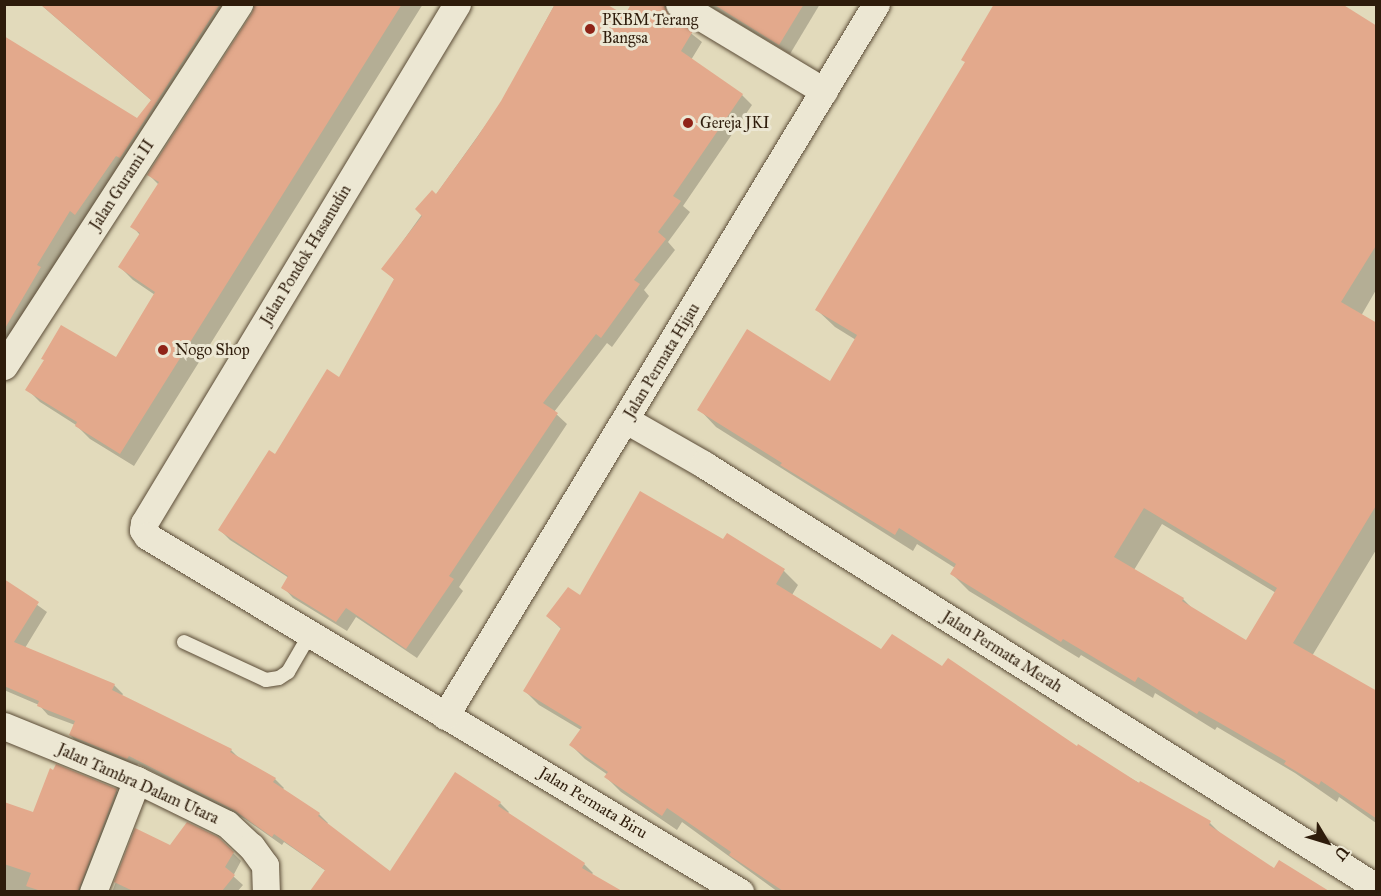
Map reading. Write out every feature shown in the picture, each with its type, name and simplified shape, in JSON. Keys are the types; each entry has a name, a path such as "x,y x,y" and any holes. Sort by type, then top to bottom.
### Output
{"street":[{"name":"Jalan Gurami II","path":"4,366 239,4"},
{"name":"Jalan Pondok Hasanudin","path":"147,536 142,531 144,523 457,4"},
{"path":"679,4 824,91"},
{"name":"Jalan Permata Hijau","path":"445,716 876,4"},
{"name":"Jalan Permata Merah","path":"626,420 703,464 1377,886"},
{"name":"Jalan Permata Biru","path":"147,536 740,891"},
{"name":"Jalan Tambra Dalam Utara","path":"4,726 137,780 227,824 251,846 265,865 266,891"},
{"path":"93,891 137,780"}],"lane":[{"path":"184,642 266,680 279,678 288,672 309,634"}],"building":[{"path":"40,4 220,4 120,158 116,156 75,215 70,211 37,265 41,267 4,330 4,36 137,118 151,100"},
{"path":"255,4 402,4 120,454 75,426 77,422 25,390 44,360 41,359 61,325 116,357 155,292 118,267 140,233 130,227 159,182 147,175 252,13"},
{"path":"555,4 606,4 625,15 631,4 663,4 670,17 693,31 681,51 743,94 673,196 681,201 658,232 666,239 634,280 640,284 601,338 596,334 543,403 558,413 449,576 454,579 406,649 346,608 336,622 281,588 288,576 218,530 269,450 275,454 327,369 339,377 394,279 381,269 422,216 415,209 432,190 436,194 476,139 501,101"},
{"path":"713,4 804,4 779,45"},
{"path":"994,4 1342,4 1377,26 1377,244 1341,302 1377,323 1377,504 1293,643 1377,691 1377,819 1321,781 1319,785 1284,764 1286,761 1199,711 1197,714 1138,677 1135,682 1063,639 1061,642 950,574 956,564 899,528 895,535 780,465 782,463 697,410 747,329 830,381 857,335 815,310 965,62 961,60","holes":["1144,508 1277,588 1246,640 1182,601 1184,598 1114,557"]},
{"path":"640,491 723,539 727,533 785,569 776,584 881,649 892,634 942,666 948,658 1077,746 1078,744 1139,783 1140,781 1211,821 1209,825 1274,868 1279,860 1329,891 783,891 729,855 731,852 667,808 662,816 604,777 608,772 569,745 582,727 523,691 561,628 546,616 568,587 580,595"},
{"path":"4,579 39,602 14,642 115,684 112,690 232,749 230,752 276,778 273,782 320,813 318,816 390,871 455,772 501,802 498,806 585,863 582,868 622,891 310,891 325,870 274,834 272,837 234,810 129,756 127,759 69,735 75,721 37,706 39,701 4,686"},
{"path":"56,764 117,789 78,891 41,891 26,886 31,873 4,864 4,802 33,812 50,768 53,770"},
{"path":"187,822 218,837 234,852 225,867 235,875 222,891 133,891 114,882 135,828 170,845"}],"place":[{"name":"PKBM Terang Bangsa","path":"590,29"},
{"name":"Gereja JKI","path":"688,123"},
{"name":"Nogo Shop","path":"163,350"}]}
